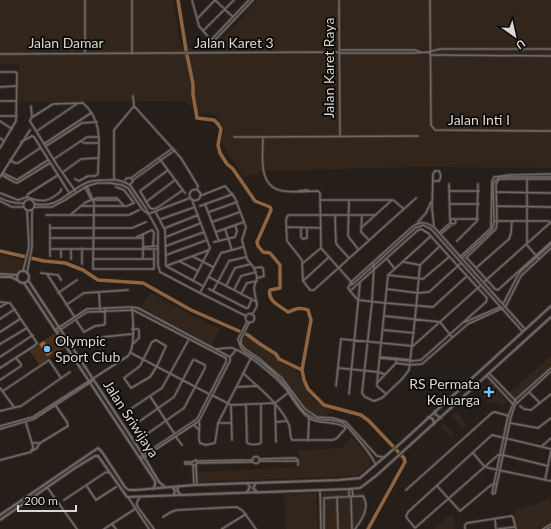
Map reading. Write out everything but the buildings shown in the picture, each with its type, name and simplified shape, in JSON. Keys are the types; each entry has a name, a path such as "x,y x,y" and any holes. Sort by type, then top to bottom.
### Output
{"street":[{"path":"85,0 85,53"},
{"path":"132,0 132,53"},
{"path":"196,0 192,1 199,26 211,40 253,0"},
{"path":"197,19 215,0 234,18"},
{"path":"203,31 234,0"},
{"path":"234,18 249,0"},
{"name":"Jalan Karet Raya","path":"339,0 340,135"},
{"path":"430,0 431,55"},
{"path":"336,52 339,50 415,50 420,52 428,52 440,49 551,49"},
{"name":"Jalan Karet 3","path":"132,53 336,52 415,54 420,52"},
{"path":"428,52 431,55 551,56"},
{"name":"Jalan Damar","path":"0,54 132,53"},
{"name":"Jalan Inti I","path":"431,55 432,125 435,130 551,131"},
{"path":"0,72 17,73 16,122 0,148"},
{"path":"0,86 16,86"},
{"path":"133,96 134,106 181,158 198,186 197,190 200,196"},
{"path":"0,101 16,101"},
{"path":"37,132 79,103"},
{"path":"32,117 53,104 85,104 97,122 99,137 98,175 88,176 79,181 75,180"},
{"path":"31,106 32,117 30,120 76,192"},
{"path":"114,179 114,130 134,106"},
{"path":"45,145 91,113"},
{"path":"0,116 16,116"},
{"path":"0,121 12,129"},
{"path":"45,145 82,123 97,122"},
{"path":"0,177 30,130"},
{"path":"234,137 340,135 418,136"},
{"path":"21,142 32,136 72,195"},
{"path":"54,159 87,137 99,137"},
{"path":"264,137 263,169 267,181 280,190 319,192 321,200 321,248 351,282"},
{"path":"0,138 4,141"},
{"path":"81,141 84,143 98,143"},
{"path":"10,160 18,163 40,148"},
{"path":"124,181 131,178 174,149"},
{"path":"130,185 133,180 174,149"},
{"path":"63,172 82,159 98,158"},
{"path":"159,158 185,193"},
{"path":"17,182 48,160"},
{"path":"17,182 50,163"},
{"path":"166,266 166,237 164,228 154,210 146,202 140,191 168,170"},
{"path":"433,181 439,181 441,179 441,173 439,171 434,172 433,181 432,200 434,227"},
{"path":"2,174 17,182"},
{"path":"0,193 12,199 18,200 27,196 58,175"},
{"path":"461,258 488,236 492,230 497,206 493,184 495,181 498,178 510,176 527,178 542,176"},
{"path":"465,256 490,230 494,221 492,181 494,178 510,176 551,177"},
{"path":"493,199 496,184 499,179 551,177"},
{"path":"527,178 526,245 539,259"},
{"path":"0,199 18,204 30,200 35,204 42,206 63,198 75,189 93,181 114,179 124,181 130,185 158,231 158,265 160,272 200,294 246,316 252,314 257,306 254,292 257,280 256,272 246,257 243,247 242,237 246,229 233,194 225,186 200,196 196,200 191,199 154,210"},
{"path":"146,202 175,180"},
{"path":"34,207 52,207 86,186 98,183 122,185 128,188 142,209 148,214"},
{"path":"449,184 451,224"},
{"path":"457,241 476,224 478,219 478,184"},
{"path":"86,186 93,200 94,206 93,269 154,269 154,251"},
{"path":"81,206 124,206 134,203 124,190 116,187"},
{"path":"27,196 47,201 59,193 61,189"},
{"path":"148,214 183,190"},
{"path":"193,281 209,250 201,223 191,199 191,192 197,190"},
{"path":"449,191 479,191"},
{"path":"495,192 551,192"},
{"path":"200,206 233,194"},
{"path":"70,215 86,202 98,198 117,198 124,206"},
{"path":"302,260 303,282 310,290 313,291 416,198"},
{"path":"0,199 12,207 24,207 28,210 32,210"},
{"path":"321,200 396,200 404,209"},
{"path":"349,200 348,237 359,249"},
{"path":"361,228 392,200"},
{"path":"432,200 426,213 417,223 372,262 351,282 348,288 358,300 417,306 434,306 467,276"},
{"path":"208,212 237,202"},
{"path":"0,276 11,277 24,283 28,280 28,264 32,247 32,210 35,204"},
{"path":"205,204 218,241"},
{"path":"449,204 479,204"},
{"path":"497,206 551,207"},
{"path":"160,220 195,207"},
{"path":"0,276 17,275 19,272 23,271 28,247 28,210"},
{"path":"46,215 129,214 139,210"},
{"path":"212,222 240,212"},
{"path":"305,261 302,260 287,241 286,227 287,216 289,214 376,215"},
{"path":"164,228 198,215"},
{"path":"335,215 336,243 349,258"},
{"path":"362,215 361,232 369,240"},
{"path":"450,220 452,218 455,220 478,219"},
{"path":"440,234 451,224 455,223 455,220"},
{"path":"484,282 551,223 548,221 494,221"},
{"path":"476,268 508,239 511,233 512,221"},
{"path":"50,228 132,228 146,222"},
{"path":"215,232 244,222"},
{"path":"166,237 201,223"},
{"path":"417,223 428,223 434,227 525,329"},
{"path":"361,224 365,225"},
{"path":"50,225 50,256"},
{"path":"214,242 235,237 237,231 235,225"},
{"path":"351,282 374,265 415,228 422,225 431,230 449,249 522,331"},
{"path":"286,227 321,228"},
{"path":"301,228 301,237 305,239 307,236 307,228"},
{"path":"225,229 232,250"},
{"path":"136,238 152,230 154,233 153,245"},
{"path":"350,291 417,231 423,230 431,236 487,298 487,300 463,323 421,360 396,360 380,357"},
{"path":"166,246 204,232"},
{"path":"143,234 143,259"},
{"path":"386,394 377,386 377,383 388,275 431,236"},
{"path":"475,244 488,236"},
{"path":"50,238 143,238"},
{"path":"166,255 207,240"},
{"path":"465,256 498,290 551,243"},
{"path":"372,262 374,265 374,270 372,302 364,370 363,395 370,400 376,401 386,394 407,374 413,346 420,265 440,246"},
{"path":"200,294 221,253 243,247"},
{"path":"50,248 158,248"},
{"path":"61,248 61,257"},
{"path":"71,248 71,259"},
{"path":"82,248 82,264"},
{"path":"302,264 321,248"},
{"path":"504,305 521,276 551,248"},
{"path":"166,266 209,250"},
{"path":"192,256 213,267"},
{"path":"213,291 229,261 246,257"},
{"path":"303,282 329,257"},
{"path":"388,275 419,280 424,279 449,257"},
{"path":"93,259 154,259"},
{"path":"387,259 395,269"},
{"path":"179,261 198,271"},
{"path":"403,262 420,265"},
{"path":"387,289 418,293 430,292 461,263"},
{"path":"226,286 235,268 251,264"},
{"path":"166,266 204,286"},
{"path":"241,294 247,283 257,280 265,275 262,267 254,268"},
{"path":"23,271 27,273"},
{"path":"234,290 240,276 256,272"},
{"path":"41,273 58,275 61,280"},
{"path":"504,305 518,273"},
{"path":"47,274 84,332 95,326 104,324 105,308"},
{"path":"17,275 17,280"},
{"path":"208,277 257,302"},
{"path":"302,277 308,277"},
{"name":"Jalan Sriwijaya","path":"28,280 61,328 93,380 144,456 159,482 166,487"},
{"path":"58,293 77,280"},
{"name":"Jalan Sriwijaya","path":"24,283 141,458 155,481 153,489"},
{"path":"349,394 360,283"},
{"path":"336,386 340,341 342,339 413,346 481,285"},
{"path":"209,289 246,308 248,308 252,299"},
{"path":"66,304 84,292 128,290"},
{"path":"99,292 100,310"},
{"path":"0,302 10,303 33,335 36,343 0,368"},
{"path":"0,307 8,302"},
{"path":"56,331 87,312 105,308 132,306 230,358"},
{"path":"1,426 33,417 93,380 128,356 131,353 132,344 132,306"},
{"path":"0,515 98,448 101,450 125,487 129,490 247,482 356,479 364,475 551,306"},
{"path":"463,323 502,308"},
{"path":"396,360 410,365 423,364 468,324 502,308"},
{"path":"0,319 15,309"},
{"path":"61,328 74,317 87,309 105,311 132,310 225,357 226,362 199,421 175,435"},
{"path":"252,314 254,319 252,322 248,322 238,342 241,348 259,361 280,380 304,411 316,419 345,424 370,453 375,460 375,465"},
{"path":"246,316 248,322"},
{"path":"384,316 440,322 452,337"},
{"path":"128,496 352,489 363,486 396,459 551,317"},
{"path":"0,332 21,318"},
{"path":"0,344 27,328"},
{"path":"132,329 139,330 138,338 132,344"},
{"path":"383,330 414,333"},
{"path":"94,343 104,337 132,334"},
{"path":"0,357 33,335"},
{"path":"132,408 162,388 190,336"},
{"path":"241,336 243,347 282,378 305,409 317,417 333,418 346,422 376,456"},
{"path":"158,340 165,344 166,347 150,377 131,388 124,378 137,368 144,360 153,341 158,340"},
{"path":"215,349 230,347 251,358 278,381 301,411 309,417 322,423 341,425 345,428 344,430 335,440 292,440 287,421 275,403 243,373"},
{"path":"141,458 197,419 230,358 236,350"},
{"path":"131,353 230,404 275,403 288,393"},
{"path":"0,380 21,366 16,358"},
{"path":"199,421 200,443 206,445 212,444 216,441 218,423 230,404 251,358"},
{"path":"3,391 49,360 61,378"},
{"path":"140,421 174,396 193,360 204,364 205,368 185,407 147,434"},
{"path":"377,383 396,360"},
{"path":"338,368 364,370 384,374"},
{"path":"437,486 460,511 495,484 510,416 516,400 551,368"},
{"path":"0,411 21,406 70,372"},
{"path":"515,404 551,372"},
{"path":"489,373 516,400"},
{"path":"487,376 515,404"},
{"path":"0,422 1,429 34,419 56,406 89,382"},
{"path":"237,387 258,386"},
{"path":"0,388 14,407"},
{"path":"529,392 540,403"},
{"path":"520,406 524,409 530,410 551,394"},
{"path":"150,396 182,445"},
{"path":"269,403 272,399"},
{"path":"275,403 276,442"},
{"path":"230,404 232,440"},
{"path":"246,404 247,442 250,444 261,443 261,404"},
{"path":"0,460 36,449 40,443 68,426 67,422 56,406"},
{"path":"435,411 436,415 441,418"},
{"path":"406,490 492,412 510,416"},
{"path":"505,438 510,423 510,416"},
{"path":"308,441 309,417"},
{"path":"428,417 433,419 434,424"},
{"path":"510,423 538,428 551,418"},
{"path":"276,422 287,421"},
{"path":"26,422 33,448 31,451"},
{"path":"218,423 231,423"},
{"path":"194,425 199,430"},
{"path":"545,480 548,466 551,450 505,438 491,436 406,514 406,517 409,523 415,528 495,457 501,455 548,466"},
{"path":"541,447 551,438"},
{"path":"32,443 40,443"},
{"path":"96,449 96,456"},
{"path":"370,453 374,457 384,457"},
{"path":"473,453 484,466 489,468 551,481"},
{"path":"96,456 101,460 128,496 149,529"},
{"path":"0,520 90,458 96,456"},
{"path":"252,461 255,457 259,460 294,458 297,459 298,465"},
{"path":"192,463 194,460 197,463"},
{"path":"192,463 252,461 256,464 259,460"},
{"path":"192,463 196,485"},
{"path":"196,485 197,463"},
{"path":"64,500 106,472 111,473"},
{"path":"247,482 250,487 247,492"},
{"path":"257,482 253,488 258,492"},
{"path":"45,484 77,529"},
{"path":"86,485 96,500 116,486"},
{"path":"179,486 178,491 181,494"},
{"path":"171,487 175,491 173,495"},
{"path":"349,489 351,496"},
{"path":"352,489 352,529"},
{"path":"320,490 321,529"},
{"path":"141,496 138,499 137,506 154,529"},
{"path":"324,529 323,498 363,496 365,498 365,513 355,529"},
{"path":"337,497 338,529"},
{"path":"163,517 177,510 235,507 241,508 256,529"},
{"path":"104,529 135,509"},
{"path":"222,529 246,514"},
{"path":"465,529 465,525 467,523 495,519 512,517 515,528 497,529 495,519"},
{"path":"112,524 116,529"},
{"path":"544,529 551,525"},
{"path":"547,529 551,525"}],"shaded area":[{"path":"0,0 173,0 181,46 197,49 211,49 257,0 551,0 551,168 419,167 265,171 243,177 221,142 224,130 216,115 198,113 185,101 19,102 19,64 0,64"},
{"path":"0,254 23,260 21,269 16,273 0,273"},
{"path":"150,293 220,329 211,345 141,307"},
{"name":"Olympic Sport Club","path":"55,333 65,348 39,365 29,350"},
{"path":"246,336 275,355 281,363 295,369 312,398 321,405 332,410 331,414 327,415 326,417 322,417 308,410 286,380 262,358 244,346 242,340"},
{"path":"44,341 52,353 47,356 39,344"},
{"path":"551,355 551,374 518,403 509,393"},
{"name":"RS Permata Keluarga","path":"489,381 507,401 503,405 489,403 478,391"},
{"path":"456,412 467,424 463,428 452,416"},
{"path":"444,423 454,434 451,438 440,427"},
{"path":"352,437 373,462 356,476 198,482 198,472 299,467 299,450 341,448"},
{"path":"365,491 367,514 357,529 323,529 322,493"},
{"path":"316,493 318,529 286,529 284,494"},
{"path":"549,499 551,503 551,521 539,529 518,529 516,526 515,509 533,505"},
{"path":"454,516 455,529 433,529 447,517"}],"waterway":[{"path":"178,0 193,84 197,118 214,120 218,124 221,129 218,145 220,153 255,201 270,207 271,210 257,242 258,246 263,252 270,253 280,265 280,288 270,290 270,297 275,303 288,312 295,309 308,310 311,320 302,370 308,389 324,405 361,415 369,421 404,458 405,462 368,529"},
{"path":"0,251 44,261 65,263 83,270 98,280 143,283 191,310 248,335 276,354 279,359 302,370"}],"place":[{"name":"Olympic Sport Club","path":"47,349"},
{"name":"RS Permata Keluarga","path":"489,392"}]}
